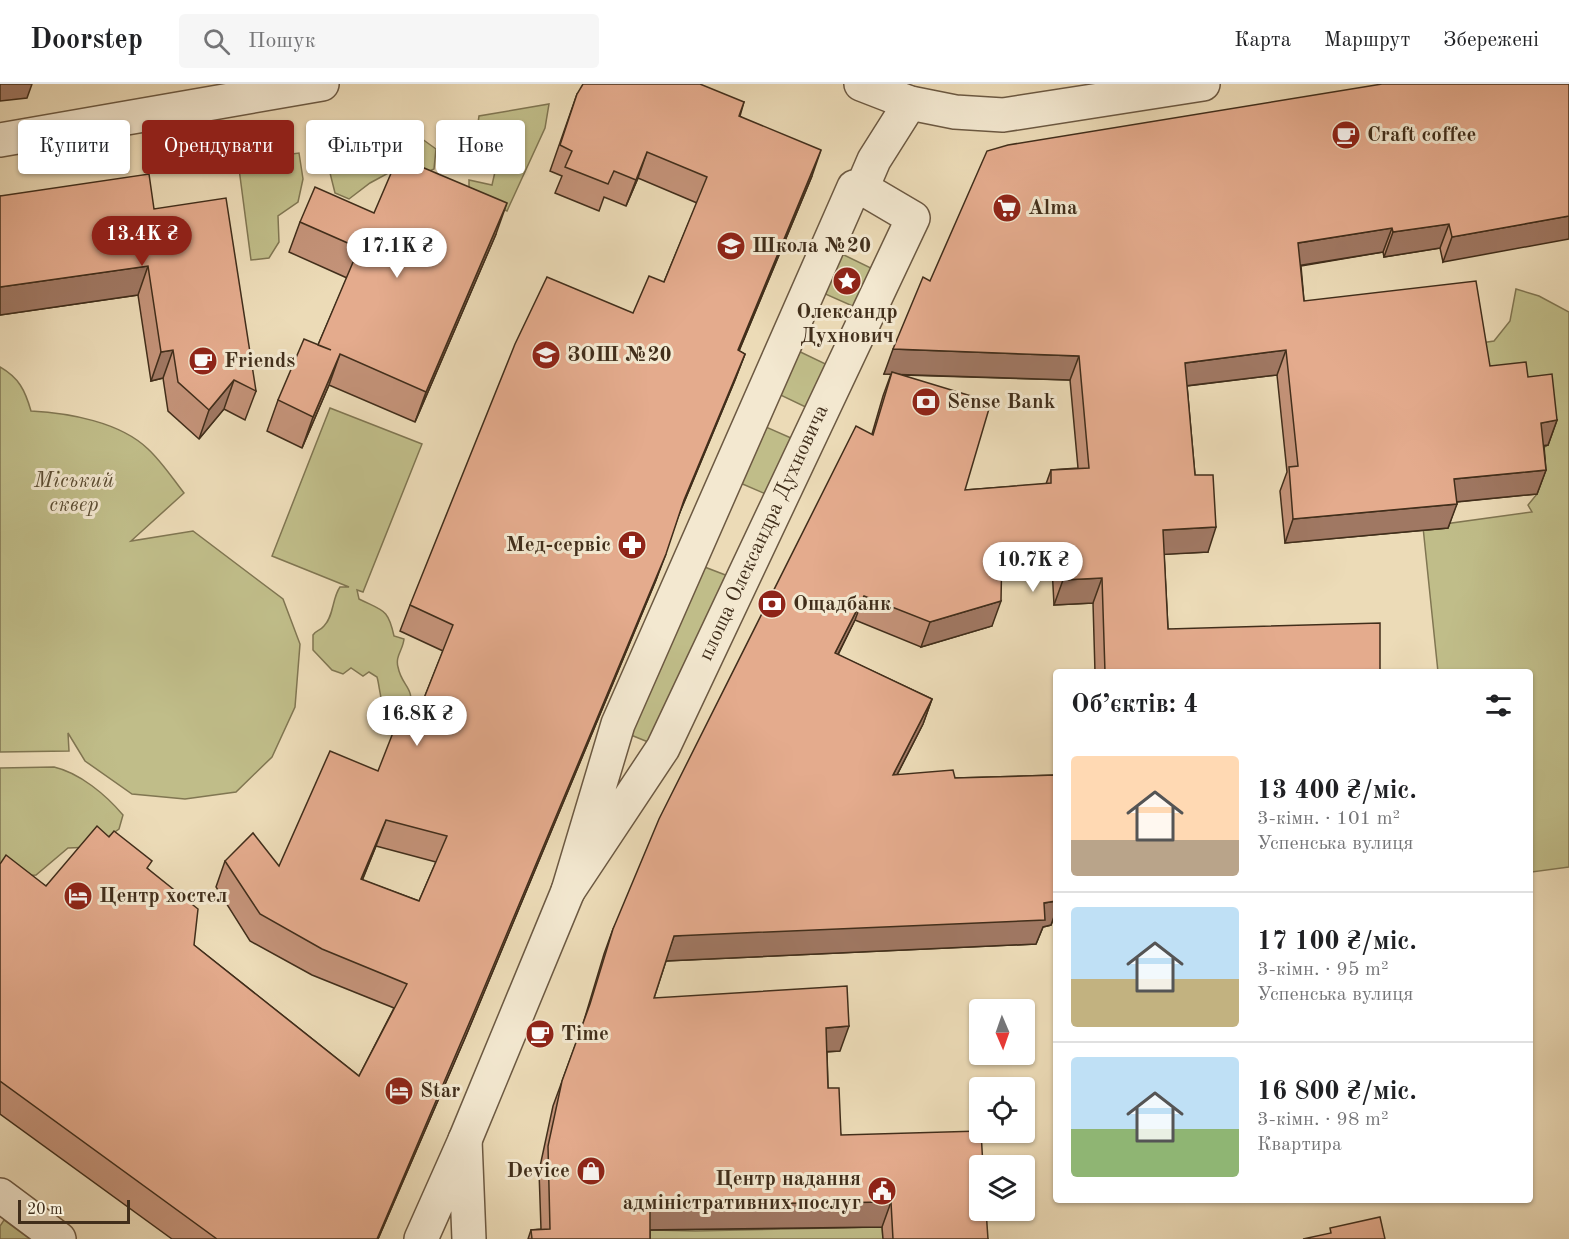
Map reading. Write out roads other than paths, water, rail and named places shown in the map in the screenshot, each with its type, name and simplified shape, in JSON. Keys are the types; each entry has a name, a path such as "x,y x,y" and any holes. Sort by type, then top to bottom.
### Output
{"street":[{"path":"0,140 322,84"},
{"path":"861,84 910,93 955,112 1003,115 1203,84"},
{"name":"площа Олександра Духновича","path":"862,188 874,160 910,93"},
{"name":"площа Олександра Духновича","path":"421,1239 465,1140 568,891 618,724 854,187 862,188 913,218 663,748 568,891"},
{"name":"площа Олександра Духновича","path":"465,1140 470,1239"},
{"path":"0,1195 59,1239"}],"place":[{"name":"Craft coffee","path":"1346,135"},
{"name":"Alma","path":"1007,208"},
{"name":"Школа №20","path":"731,246"},
{"name":"Олександр Духнович","path":"847,281"},
{"name":"ЗОШ №20","path":"546,355"},
{"name":"Friends","path":"203,361"},
{"name":"Sense Bank","path":"926,402"},
{"name":"Мед-сервіс","path":"632,545"},
{"name":"Ощадбанк","path":"772,604"},
{"name":"Центр хостел","path":"78,896"},
{"name":"Time","path":"540,1034"},
{"name":"Star","path":"399,1091"},
{"name":"Device","path":"591,1171"},
{"name":"Центр надання адміністративних послуг","path":"882,1191"}],"park label":[{"name":"Міський сквер","path":"74,493"}]}
